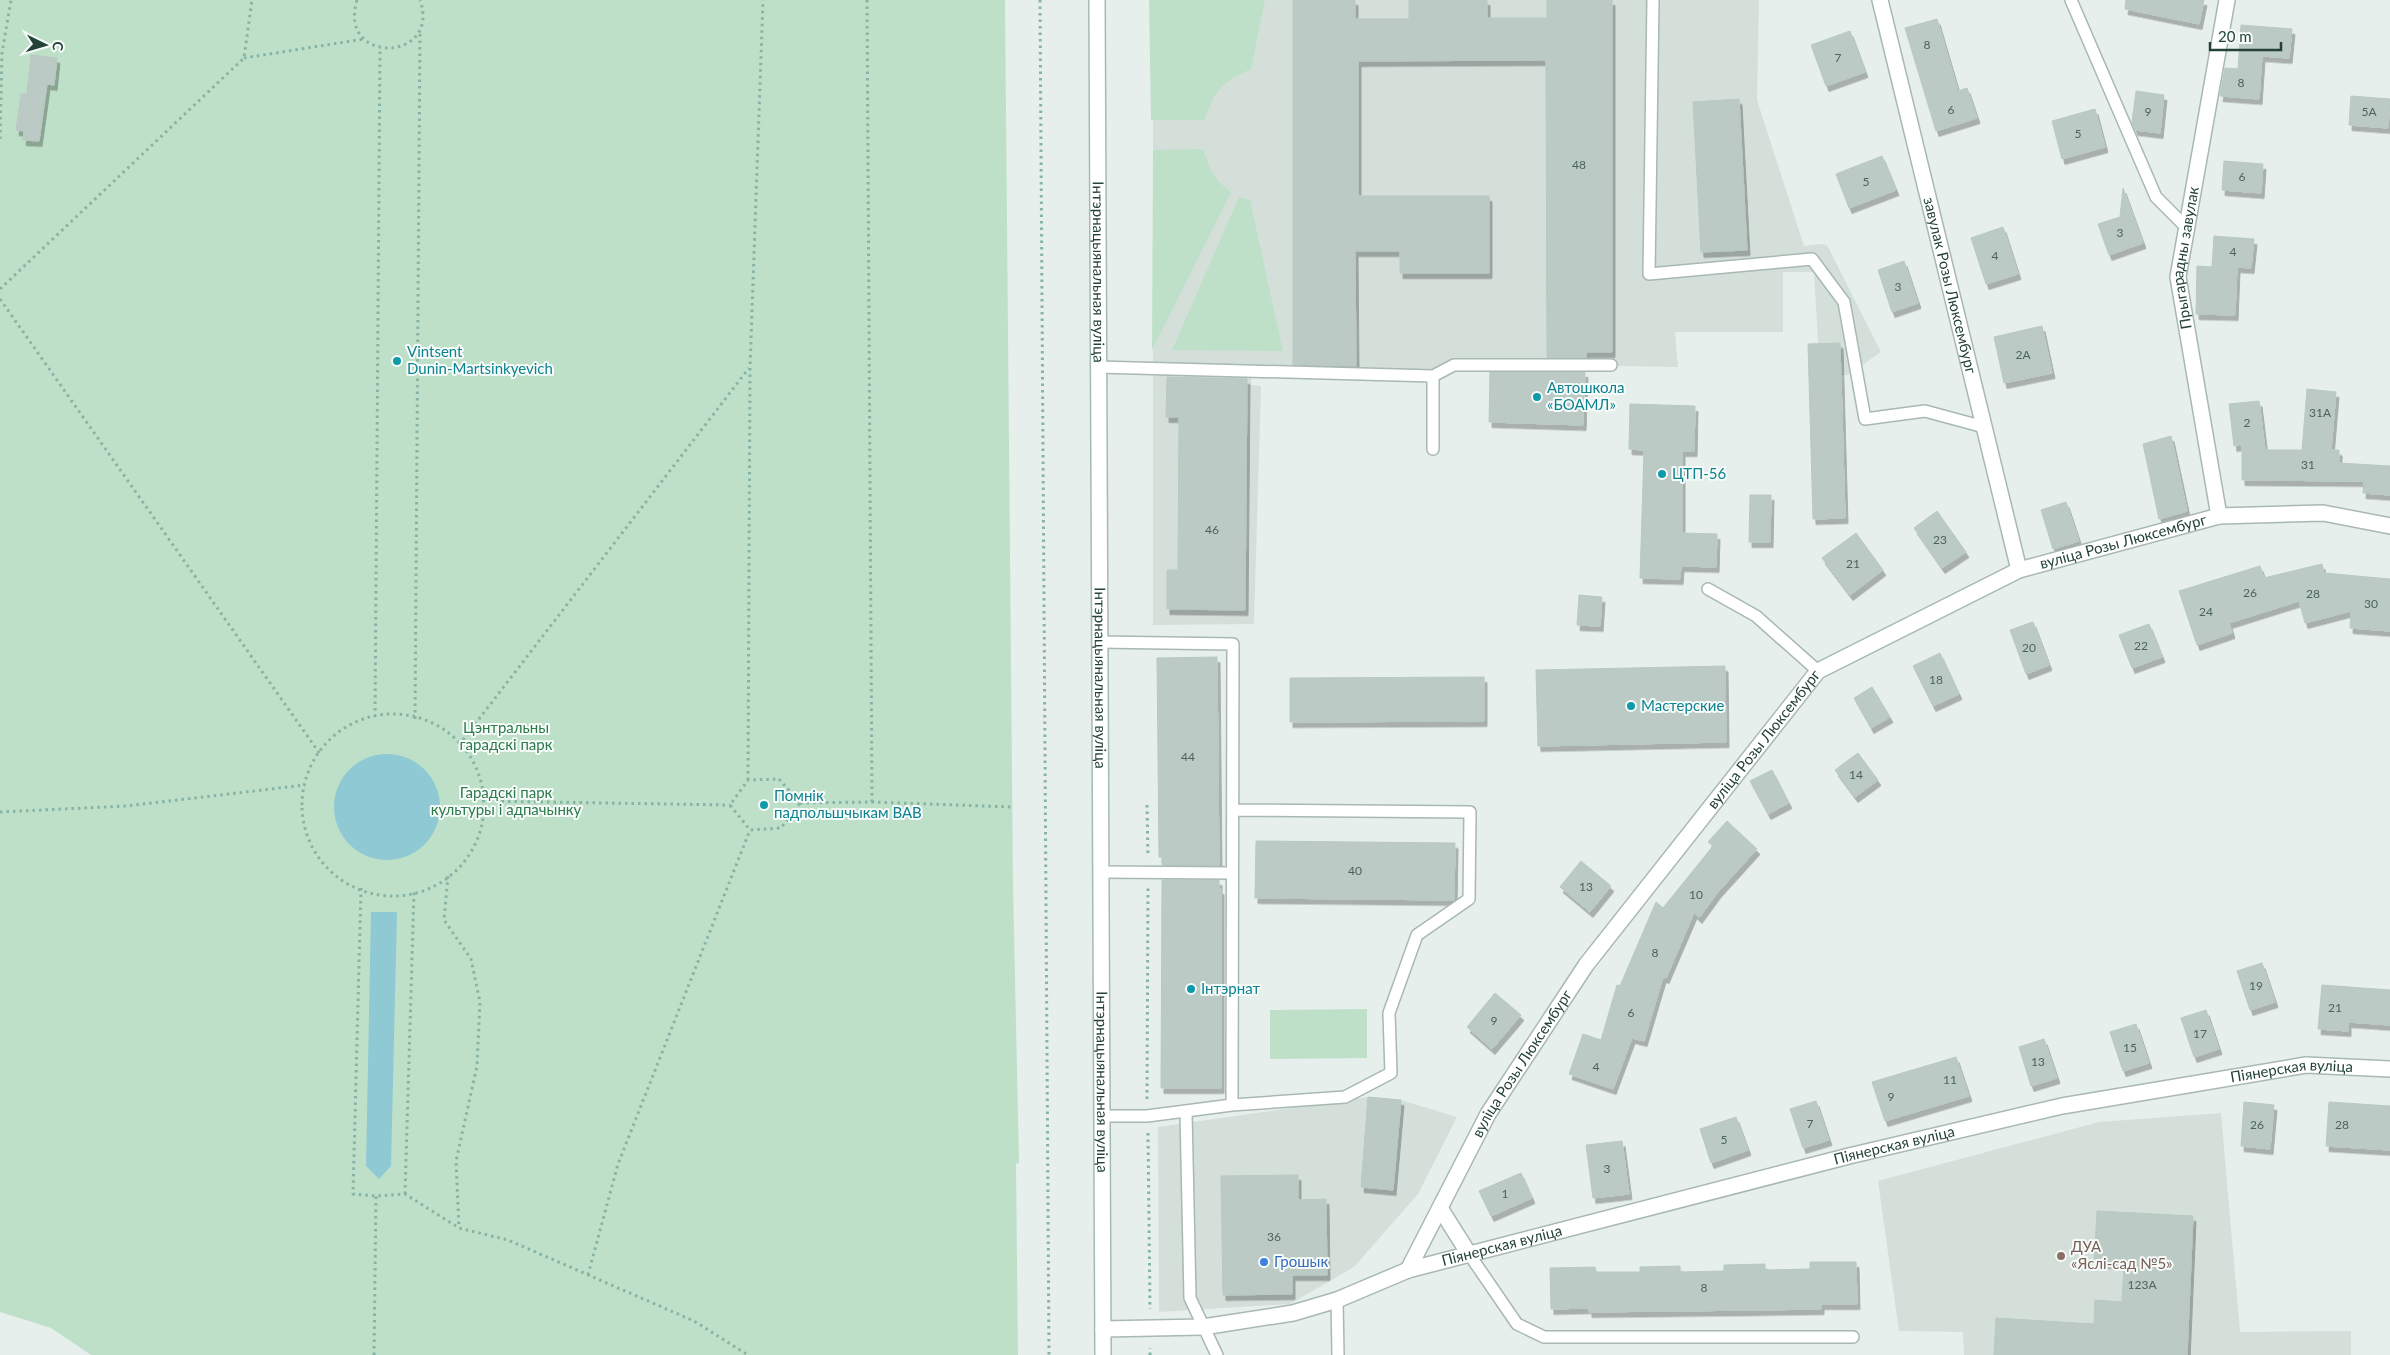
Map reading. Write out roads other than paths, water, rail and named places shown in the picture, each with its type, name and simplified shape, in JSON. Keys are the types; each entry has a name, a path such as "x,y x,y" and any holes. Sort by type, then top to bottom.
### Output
{"street":[{"name":"Інтэрнацыянальная вуліца","path":"1097,0 1103,1355"},
{"name":"завулак Розы Люксембург","path":"1880,0 2019,570"},
{"name":"Прыгарадны завулак","path":"2219,516 2178,277 2227,0"},
{"name":"вуліца Розы Люксембург","path":"1408,1270 1488,1114 1586,966 1818,671 2019,570 2219,516 2323,512 2390,526"},
{"name":"Піянерская вуліца","path":"1103,1329 1203,1327 1293,1313 1337,1300 1408,1270 1849,1156 2062,1106 2306,1065 2390,1069"},
{"path":"1440,1208 1469,1254"}],"lane":[{"path":"1653,0 1649,274 1812,259 1844,302 1865,419 1925,411 1984,427"},
{"path":"2072,0 2156,197 2187,228"},
{"path":"1098,368 1433,376 1454,364 1611,365"},
{"path":"1433,376 1433,449"},
{"path":"1708,589 1756,616 1818,671"},
{"path":"1099,642 1233,644 1232,1105"},
{"path":"1102,1116 1147,1116 1232,1105 1345,1097 1391,1073 1389,1013 1417,934 1469,899 1470,812 1233,810"},
{"path":"1101,872 1232,873"},
{"path":"1186,1112 1190,1298 1217,1355"},
{"path":"1469,1254 1517,1324 1544,1337 1854,1337"},
{"path":"1337,1300 1338,1355"}],"water":[{"path":"387,754 407,758 425,769 436,787 440,807 436,827 425,845 407,856 387,860 367,856 349,845 338,827 334,807 338,787 349,769 367,758"},
{"path":"371,912 397,912 391,1166 379,1179 366,1166"}],"place":[{"name":"Vintsent Dunin-Martsinkyevich","path":"397,361"},
{"name":"Автошкола «БОАМЛ»","path":"1537,397"},
{"name":"ЦТП-56","path":"1662,474"},
{"name":"Мастерские","path":"1631,706"},
{"name":"Помнік падпольшчыкам ВАВ","path":"764,805"},
{"name":"Інтэрнат","path":"1191,989"},
{"name":"ДУА «Яслі-сад №5»","path":"2061,1256"},
{"name":"Грошык","path":"1264,1262"}],"park label":[{"name":"Цэнтральны гарадскі парк","path":"506,736"},
{"name":"Гарадскі парк культуры і адпачынку","path":"506,802"}]}
